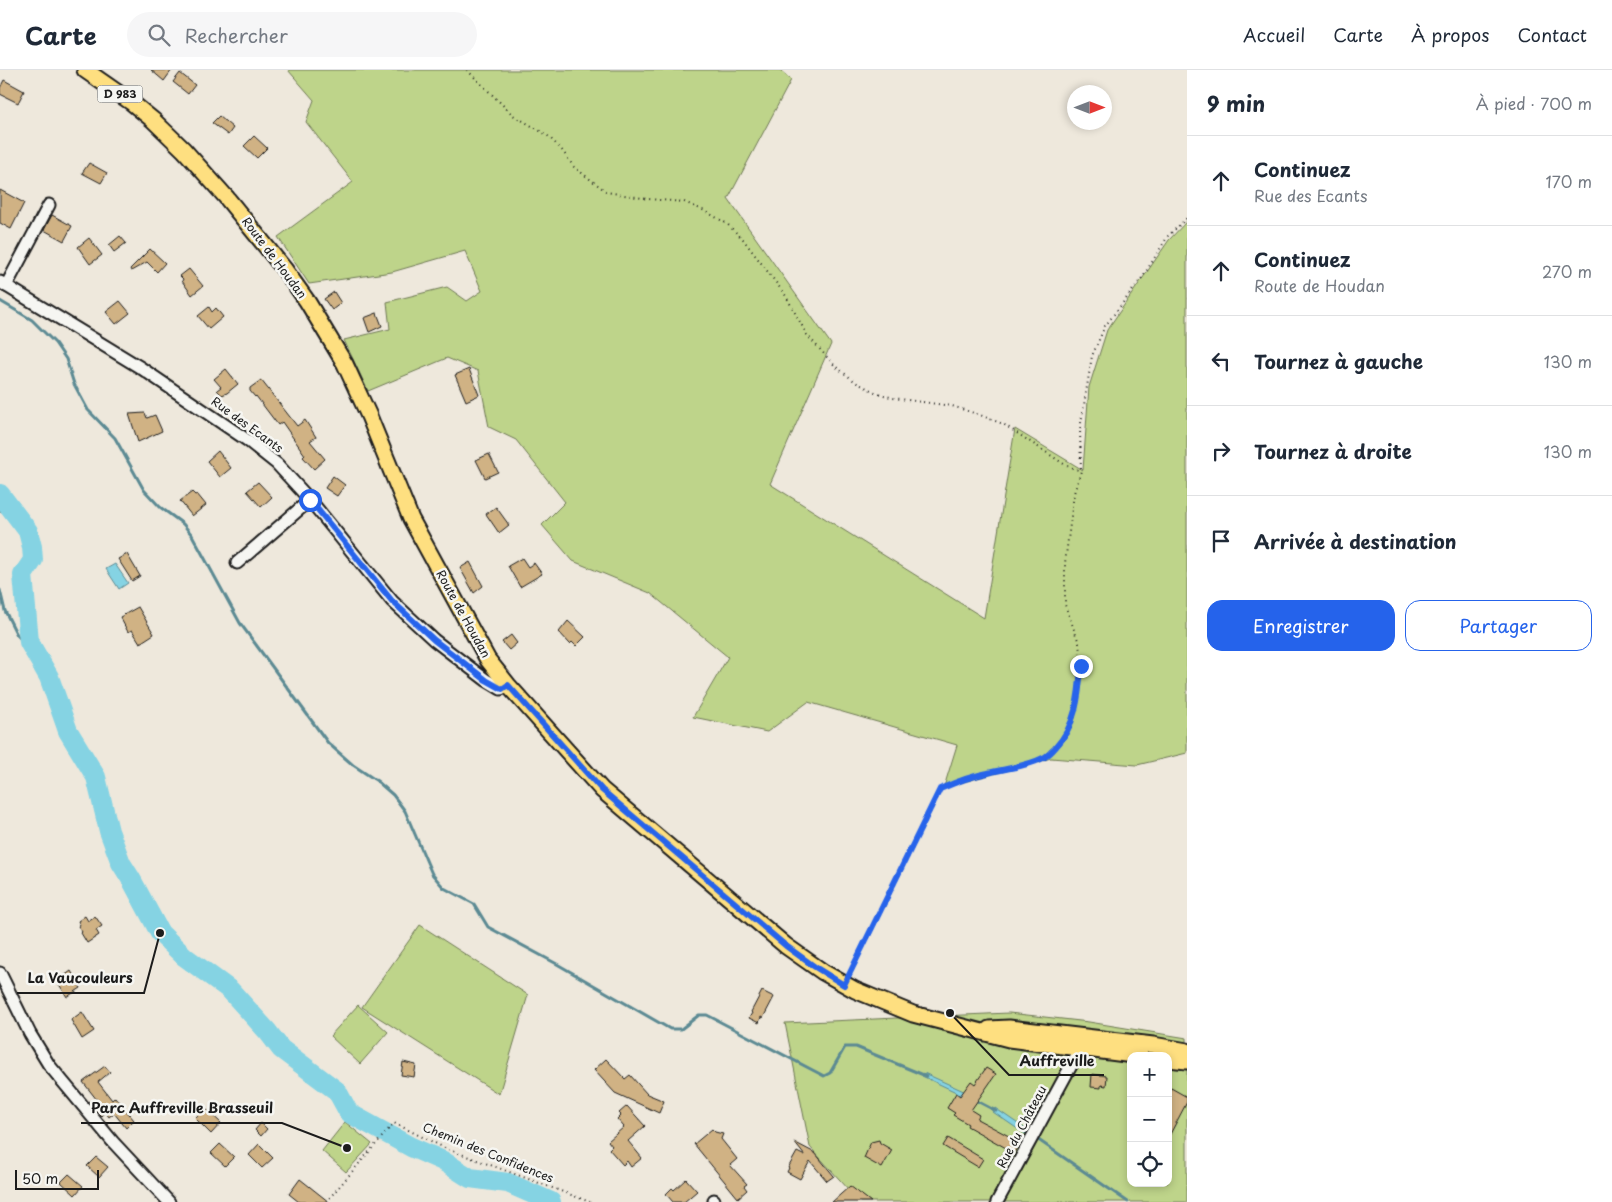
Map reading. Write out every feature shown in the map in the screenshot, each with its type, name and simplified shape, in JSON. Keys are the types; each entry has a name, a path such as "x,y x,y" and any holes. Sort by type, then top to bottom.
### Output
{"main road":[{"name":"Route de Houdan","path":"86,70 153,120 184,150 255,230 307,301 354,382 370,416 411,519 488,660 602,790 786,946 844,985 913,1014 972,1029 1009,1028 1127,1053"},
{"name":"Route de Houdan","path":"1081,1043 1153,1044 1187,1051"},
{"path":"1172,1060 1187,1062"}],"street":[{"path":"3,284 49,205"},
{"name":"Rue des Ecants","path":"3,284 142,368 247,440 277,464 310,500 399,608 434,640 486,680 502,689 508,685"},
{"path":"237,563 310,500"},
{"path":"0,973 30,1034 49,1065 113,1142 169,1202"},
{"name":"Rue du Château","path":"997,1202 1081,1043"}],"path":[{"path":"467,70 513,115 547,135 561,149 574,167 607,192 648,199 684,202 726,223 743,239 786,296 806,335 835,366 857,383 893,398 952,406 1003,424 1066,466 1081,472"},
{"path":"844,985 940,789 960,780 1022,766 1045,758 1061,742 1072,724 1079,694 1081,666 1079,643 1065,605 1066,563 1074,493 1081,472 1080,429 1092,356 1104,326 1142,278 1168,236 1187,218"},
{"name":"Chemin des Confidences","path":"326,1202 394,1123 445,1148 590,1202"}],"green space":[{"path":"288,70 780,70 791,80 728,199 831,344 770,484 984,618 1015,429 1083,470 1089,387 1107,330 1169,240 1187,221 1187,753 1137,765 1051,758 944,787 957,745 808,702 767,732 693,717 728,657 650,593 573,561 542,525 565,502 516,440 489,427 478,371 447,358 368,391 344,340 390,329 387,302 447,287 467,301 482,291 465,251 392,272 309,284 278,237 353,182 306,122 314,100"},
{"path":"420,925 528,995 499,1094 362,1007"},
{"path":"358,1005 388,1032 360,1064 330,1036"},
{"path":"1009,1013 1089,1022 1187,1038 1187,1202 860,1202 810,1147 785,1023"},
{"path":"345,1122 372,1144 346,1172 322,1151"}],"water":[{"path":"115,564 128,583 119,589 106,569"},
{"path":"924,1073 968,1093 964,1098 954,1091 922,1076"},
{"path":"995,1108 1027,1130 1025,1134 993,1112"}],"building":[{"path":"151,70 172,70 164,81"},
{"path":"180,73 195,85 188,94 173,82"},
{"path":"4,80 24,91 18,103 0,94 0,88"},
{"path":"219,116 233,128 228,135 212,123"},
{"path":"254,136 267,148 257,158 244,146"},
{"path":"89,163 107,173 101,183 82,173"},
{"path":"0,190 24,203 11,229 0,223"},
{"path":"52,215 72,226 64,241 44,230"},
{"path":"120,236 126,243 114,252 109,245"},
{"path":"89,238 102,255 90,264 78,247"},
{"path":"150,249 165,263 157,272 147,262 131,271 130,269"},
{"path":"189,269 203,286 192,295 180,276"},
{"path":"334,292 341,303 332,310 324,299"},
{"path":"120,301 130,313 116,324 106,312"},
{"path":"209,307 212,312 216,308 223,317 209,329 198,316"},
{"path":"377,313 382,326 369,332 364,318"},
{"path":"226,369 238,384 222,395 217,390 221,387 214,379"},
{"path":"469,369 479,395 466,401 455,375"},
{"path":"261,380 297,426 305,420 316,437 310,441 325,459 314,469 303,457 305,455 282,422 278,425 250,391 250,388"},
{"path":"145,413 147,418 155,415 162,431 138,442 129,414"},
{"path":"218,451 231,468 220,477 207,461"},
{"path":"489,454 498,472 485,478 476,460"},
{"path":"333,476 345,485 337,496 325,488"},
{"path":"258,482 272,497 261,507 247,491"},
{"path":"192,492 195,495 197,494 206,505 192,516 180,501"},
{"path":"496,507 509,525 499,533 486,514"},
{"path":"127,554 140,576 132,581 118,559"},
{"path":"522,558 528,567 534,563 542,574 520,587 508,566"},
{"path":"470,562 483,586 474,593 460,568"},
{"path":"138,607 154,634 140,643 132,630 128,632 120,617"},
{"path":"568,621 585,637 576,646 572,642 570,644 559,632"},
{"path":"511,635 517,643 509,650 502,642"},
{"path":"85,916 88,921 95,916 102,926 96,930 99,935 87,943 78,926 80,925 78,921"},
{"path":"71,971 81,988 67,997 57,981"},
{"path":"762,991 774,997 759,1023 749,1018"},
{"path":"82,1012 94,1031 82,1039 71,1020"},
{"path":"606,1059 625,1079 630,1075 647,1094 664,1101 659,1113 615,1093 594,1070"},
{"path":"403,1062 416,1065 414,1077 401,1075"},
{"path":"105,1066 110,1072 98,1082 112,1100 115,1097 134,1120 126,1128 114,1113 109,1117 105,1112 101,1116 91,1104 97,1100 83,1082"},
{"path":"986,1068 996,1074 971,1110 979,1115 977,1119 1020,1142 1009,1162 1001,1158 1006,1148 967,1126 968,1124 953,1115 955,1113 947,1108 956,1093 960,1096 971,1081 975,1084"},
{"path":"1092,1074 1107,1076 1106,1086 1101,1085 1101,1088 1091,1087"},
{"path":"1172,1089 1187,1097 1187,1102 1172,1130"},
{"path":"627,1106 645,1126 628,1141 642,1158 631,1167 627,1161 623,1165 609,1149 612,1146 608,1141 624,1127 617,1119 621,1115 619,1113"},
{"path":"205,1108 221,1123 211,1134 195,1118"},
{"path":"261,1123 267,1129 261,1136 255,1130"},
{"path":"712,1129 723,1134 721,1139 737,1159 730,1165 747,1184 744,1186 747,1190 738,1198 694,1144"},
{"path":"948,1138 983,1159 978,1167 943,1146"},
{"path":"879,1140 880,1143 892,1150 882,1168 864,1158 871,1142"},
{"path":"794,1142 815,1153 834,1176 827,1181 810,1161 800,1179 787,1172 797,1152 805,1156"},
{"path":"220,1144 234,1157 225,1166 211,1153"},
{"path":"259,1144 273,1158 262,1168 249,1155"},
{"path":"96,1157 108,1167 99,1177 87,1166"},
{"path":"69,1174 83,1186 75,1195 61,1182"},
{"path":"300,1179 329,1202 299,1202 289,1194"},
{"path":"686,1179 697,1191 684,1202 673,1202 666,1194 672,1188 674,1190"},
{"path":"850,1186 871,1202 832,1202"}],"waterway":[{"path":"0,301 32,320 55,343 66,359 74,384 88,410 115,438 144,490 160,507 183,524 192,535 240,623 328,743 353,765 377,781 393,795 405,811 432,874 444,888 474,904 488,927 670,1029 681,1029 699,1015 707,1015 824,1076 830,1073 845,1047 856,1047 926,1076"},
{"path":"0,494 28,531 32,547 33,560 23,575 29,642 49,677 68,731 96,777 109,831 121,863 160,933 185,957 230,990 281,1049 337,1091 349,1113 411,1147 443,1161 470,1178 508,1183 551,1202"},
{"path":"0,511 10,508"},
{"path":"0,590 5,611 17,635 36,656"},
{"path":"975,1100 996,1111"},
{"path":"1024,1130 1128,1202"}],"place":[{"name":"La Vaucouleurs","path":"160,933"},
{"name":"Auffreville","path":"950,1013"},
{"name":"Parc Auffreville Brasseuil","path":"347,1148"}],"route":[{"path":"310,500 392,601 434,640 486,680 502,689 508,685 602,790 786,946 844,985 940,789 960,780 1022,766 1045,758 1061,742 1072,724 1079,694 1081,666"}]}
